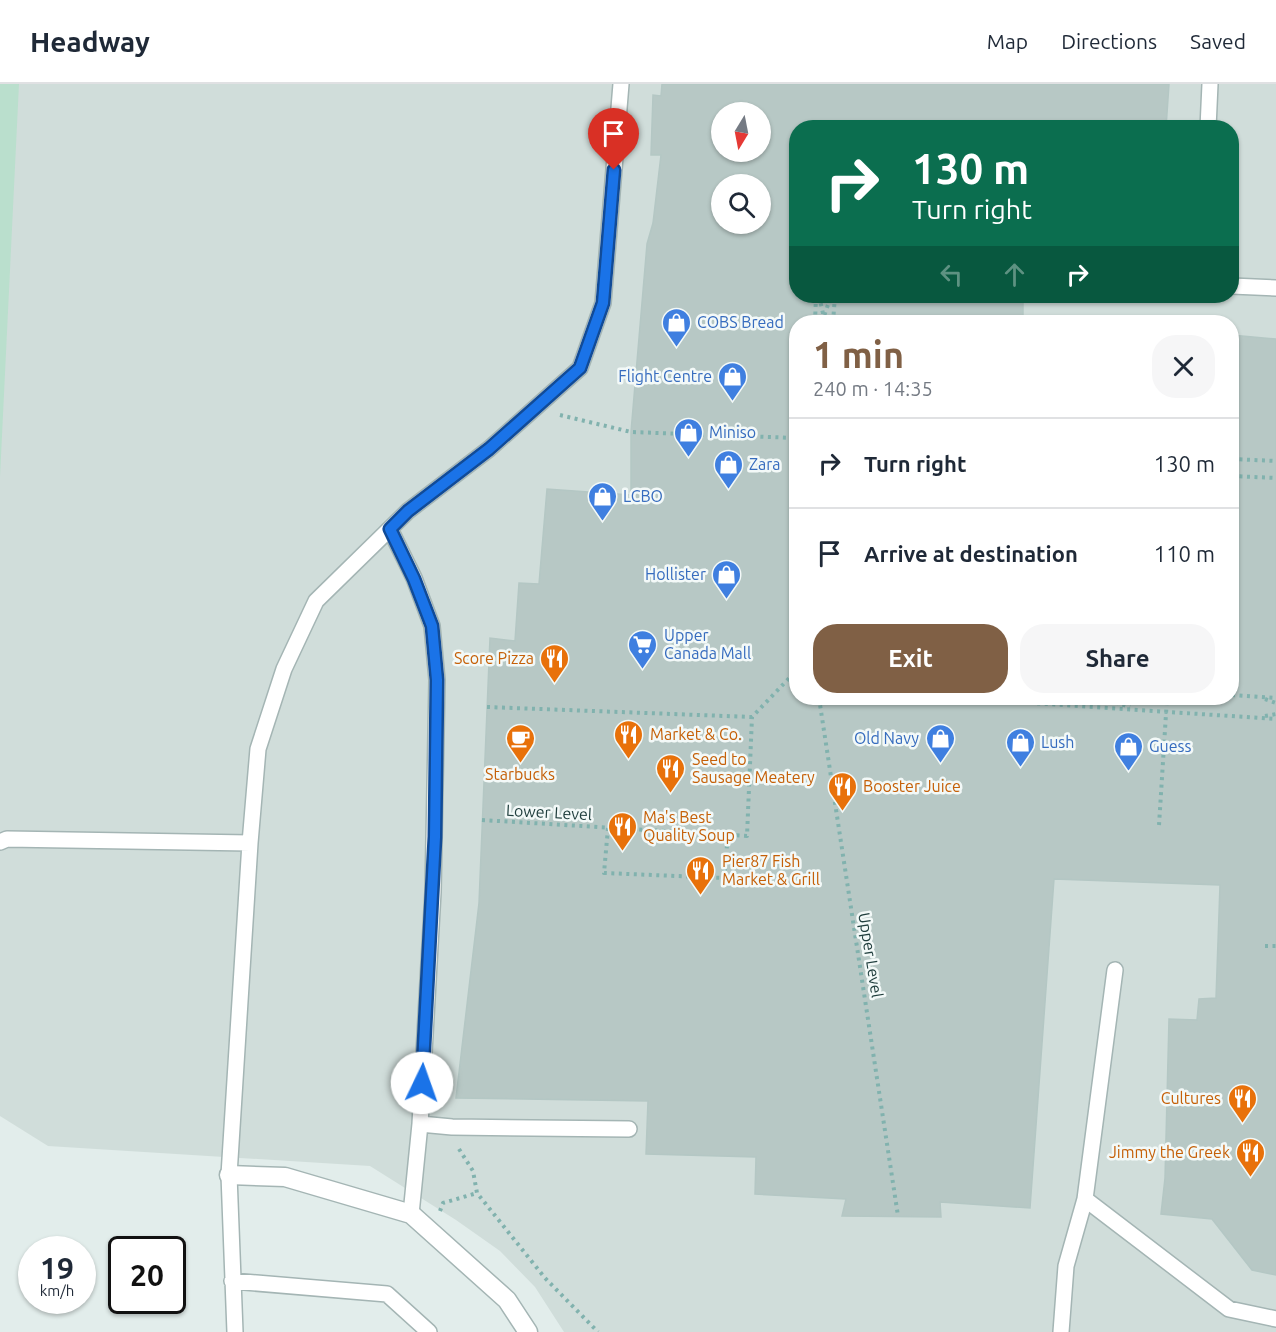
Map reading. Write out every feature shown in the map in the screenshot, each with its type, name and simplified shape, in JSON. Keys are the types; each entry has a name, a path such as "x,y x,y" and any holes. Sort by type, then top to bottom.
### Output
{"street":[{"path":"229,1175 285,1177 411,1214 507,1300 528,1332"}],"lane":[{"path":"235,1332 229,1175 258,749 284,669 316,601 408,511 489,449 580,368 603,303 621,84"},
{"path":"1208,120 1210,84"},
{"path":"1239,286 1276,288"},
{"path":"390,529 414,579 432,626 437,680 435,830 420,1124 411,1214"},
{"path":"2,838 250,843"},
{"path":"1061,1332 1066,1266 1085,1199 1115,970"},
{"path":"420,1124 452,1127 629,1129"},
{"path":"1085,1199 1229,1309 1276,1319"},
{"path":"232,1281 387,1294 429,1332"}],"path":[{"path":"533,408 631,432 789,438"},
{"path":"1239,459 1276,461"},
{"path":"1239,476 1276,478"},
{"path":"608,828 604,873 724,878 728,835 747,836 752,717 789,677"},
{"path":"1239,696 1276,698"},
{"path":"1259,697 1276,703"},
{"name":"Upper Level","path":"820,705 898,1216"},
{"path":"1064,705 1276,719"},
{"path":"1121,705 1136,710"},
{"path":"1159,825 1167,705"},
{"path":"487,707 752,717"},
{"path":"1259,718 1276,714"},
{"name":"Lower Level","path":"482,820 728,835"},
{"path":"1265,946 1276,946"},
{"path":"452,1127 452,1139 473,1171 477,1193 545,1278 598,1332"},
{"path":"430,1231 443,1203 477,1193"}],"shaded area":[{"path":"0,84 1276,84 1276,1332 564,1332 535,1287 500,1251 456,1220 370,1166 48,1146 0,1116"}],"green space":[{"path":"0,84 19,84 0,477"}],"building":[{"name":"Upper Canada Mall","path":"662,84 1169,84 1167,120 789,120 789,303 1023,303 1023,315 789,315 789,705 1239,705 1239,336 1276,339 1276,1275 1252,1270 1212,1219 1161,1214 1165,1178 1169,1019 1197,1020 1199,999 1216,998 1220,885 1054,879 1030,1208 940,1202 941,1217 842,1216 846,1199 755,1194 756,1157 646,1154 648,1101 456,1098 479,903 490,638 515,641 519,583 539,584 547,489 631,495 631,432 647,244 653,223 661,155 651,155 653,95 661,96"}],"place":[{"name":"COBS Bread","path":"676,348"},
{"name":"Flight Centre","path":"733,402"},
{"name":"Miniso","path":"688,458"},
{"name":"Zara","path":"728,490"},
{"name":"LCBO","path":"602,522"},
{"name":"Hollister","path":"727,600"},
{"name":"Upper Canada Mall","path":"643,670"},
{"name":"Score Pizza","path":"555,684"},
{"name":"Market & Co.","path":"629,760"},
{"name":"Starbucks","path":"520,764"},
{"name":"Old Navy","path":"940,764"},
{"name":"Lush","path":"1020,768"},
{"name":"Guess","path":"1128,772"},
{"name":"Seed to Sausage Meatery","path":"671,794"},
{"name":"Booster Juice","path":"842,812"},
{"name":"Ma's Best Quality Soup","path":"622,852"},
{"name":"Pier87 Fish Market & Grill","path":"701,896"},
{"name":"Cultures","path":"1242,1124"},
{"name":"Jimmy the Greek","path":"1251,1178"}],"route":[{"path":"422,1083 433,892 437,680 432,626 414,579 390,529 408,511 489,449 580,368 603,303 614,170"}]}
